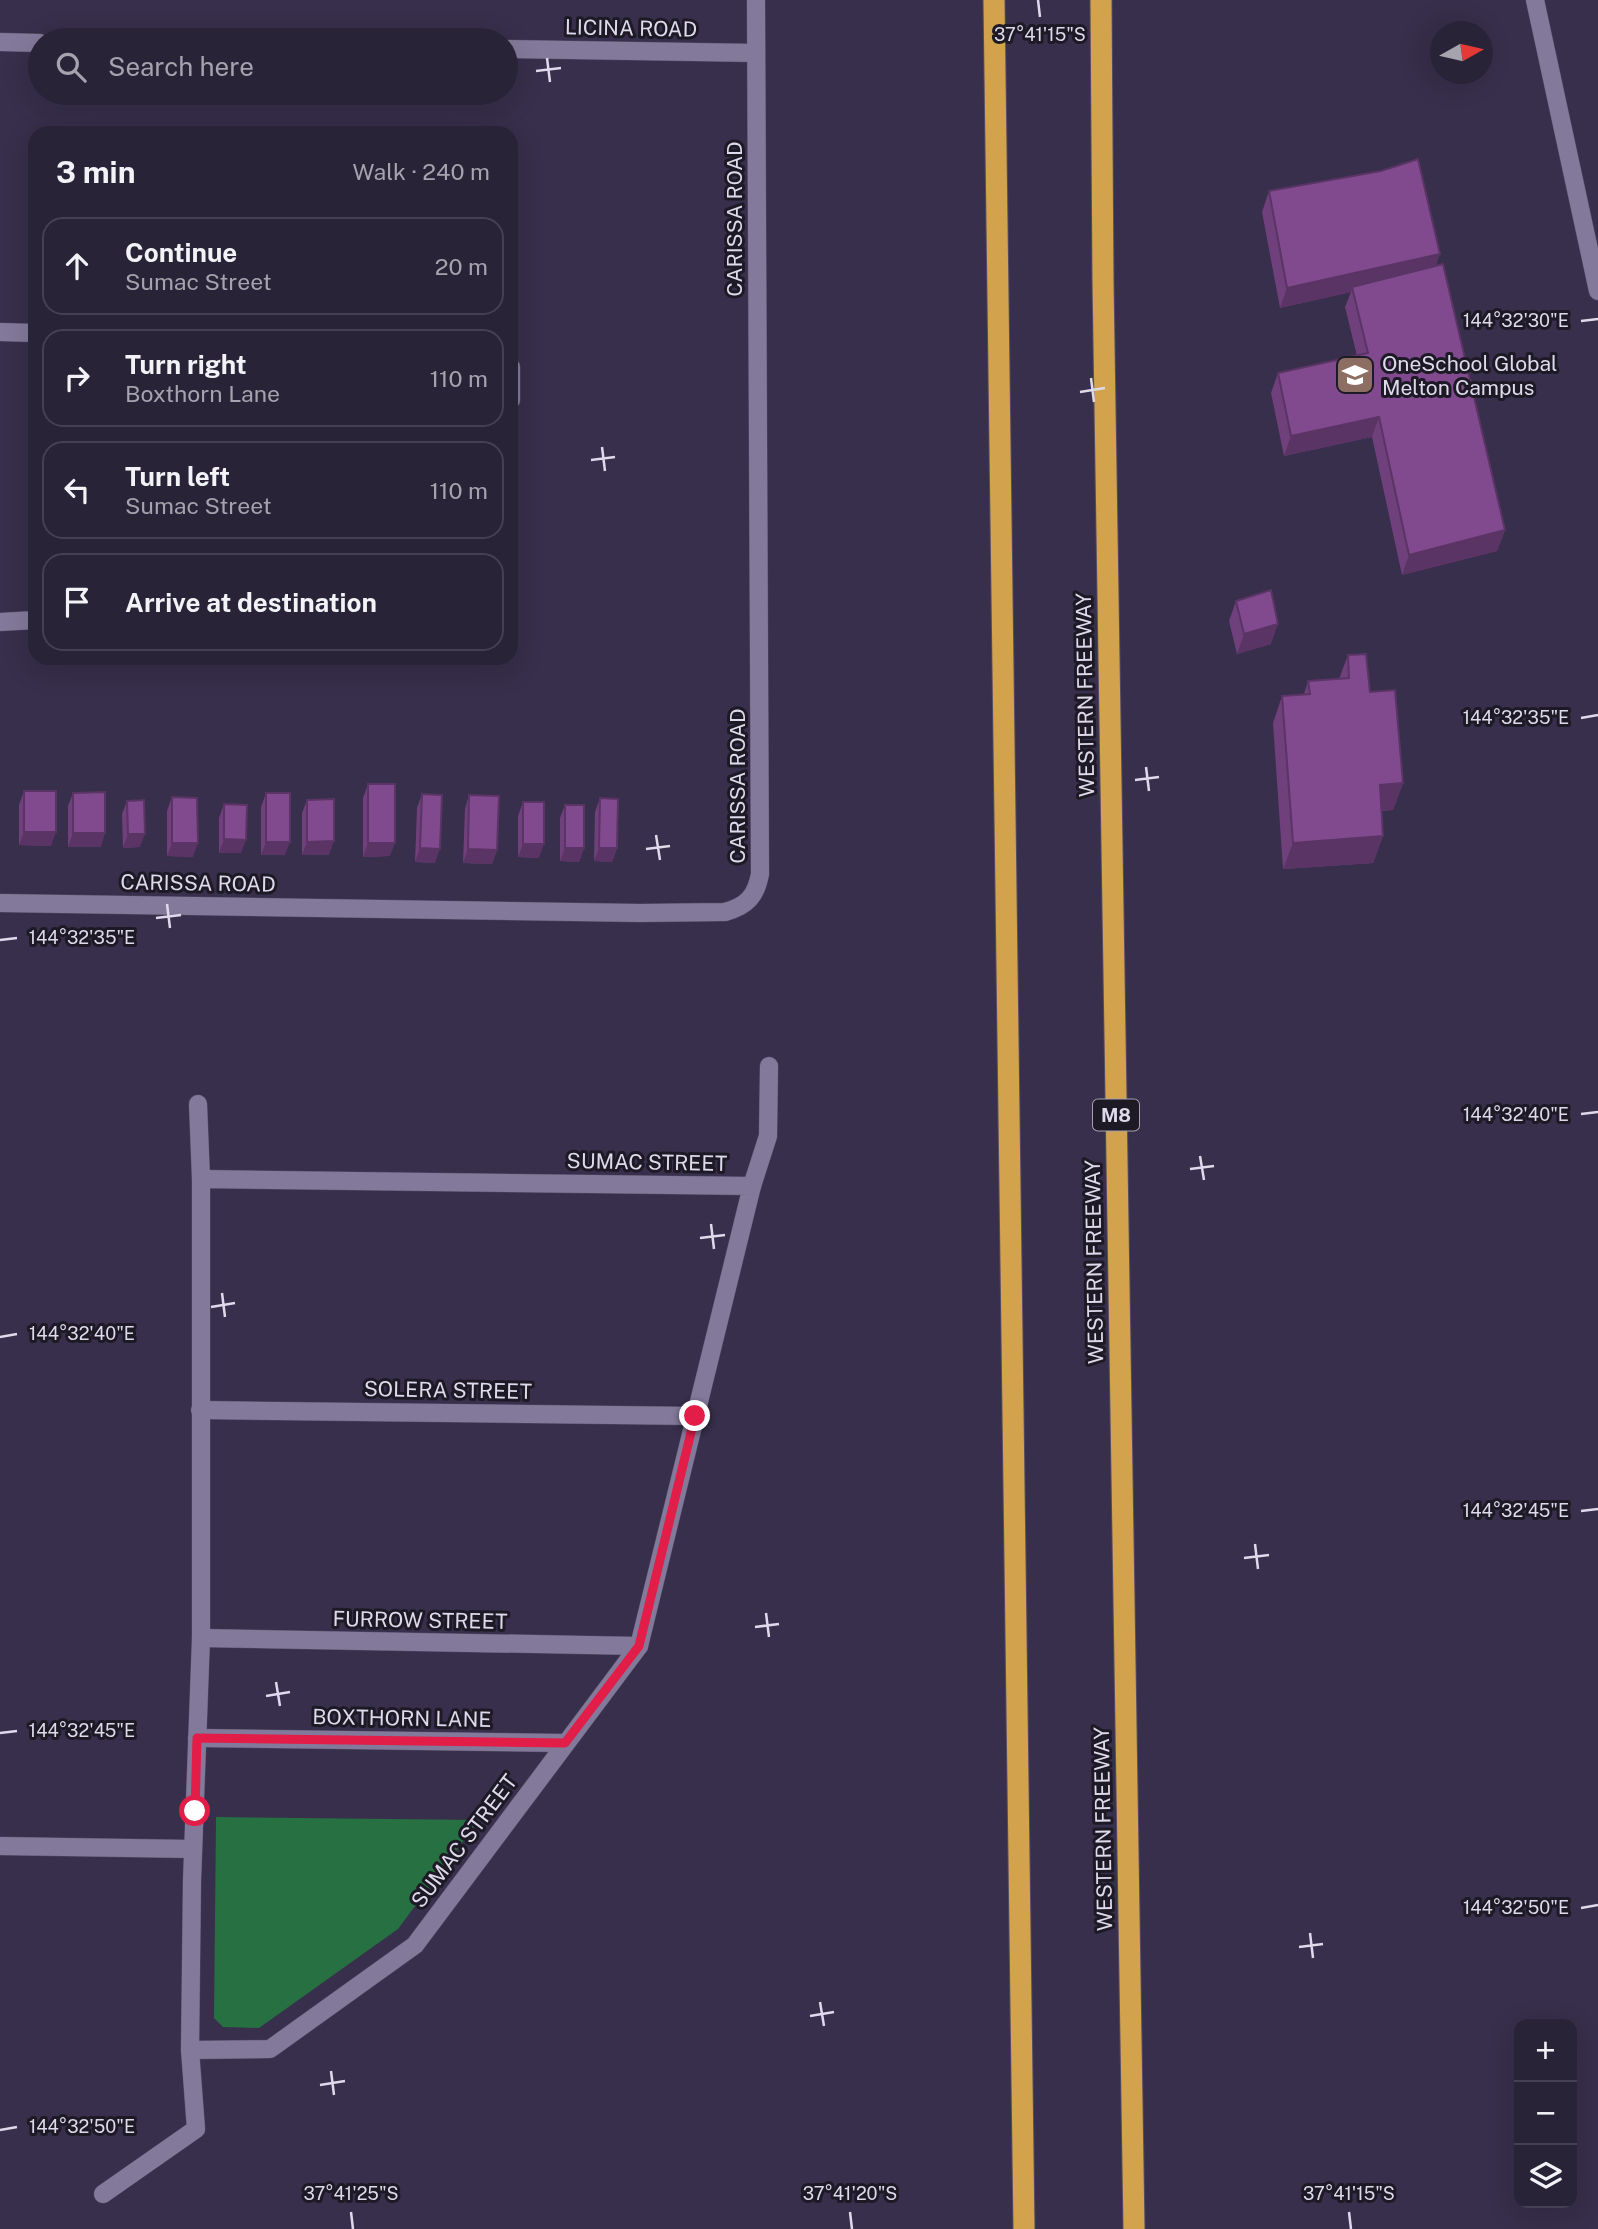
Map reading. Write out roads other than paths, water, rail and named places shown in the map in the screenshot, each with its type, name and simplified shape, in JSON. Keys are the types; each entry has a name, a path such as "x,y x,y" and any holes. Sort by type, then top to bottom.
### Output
{"highway":[{"path":"994,0 1024,2229"},
{"name":"WESTERN FREEWAY","path":"1101,0 1103,295 1134,2229"}],"street":[{"name":"CARISSA ROAD","path":"0,903 640,913 726,912 749,901 757,888 760,874 756,0"},
{"path":"1535,0 1598,291"},
{"path":"0,42 28,43"},
{"name":"LICINA ROAD","path":"518,49 756,53"},
{"path":"0,332 28,333"},
{"path":"0,622 28,621"},
{"path":"752,1186 768,1136 769,1066"},
{"path":"103,2194 196,2129 190,2050 193,1849 201,1638 201,1179 198,1104"},
{"name":"SUMAC STREET","path":"190,2050 270,2049 415,1945 639,1646 752,1186 201,1179"},
{"name":"SOLERA STREET","path":"200,1410 695,1416"},
{"name":"FURROW STREET","path":"201,1638 639,1646"},
{"name":"BOXTHORN LANE","path":"197,1738 565,1743"},
{"path":"0,1846 193,1849"}],"place":[{"name":"OneSchool Global Melton Campus","path":"1355,375"}]}
